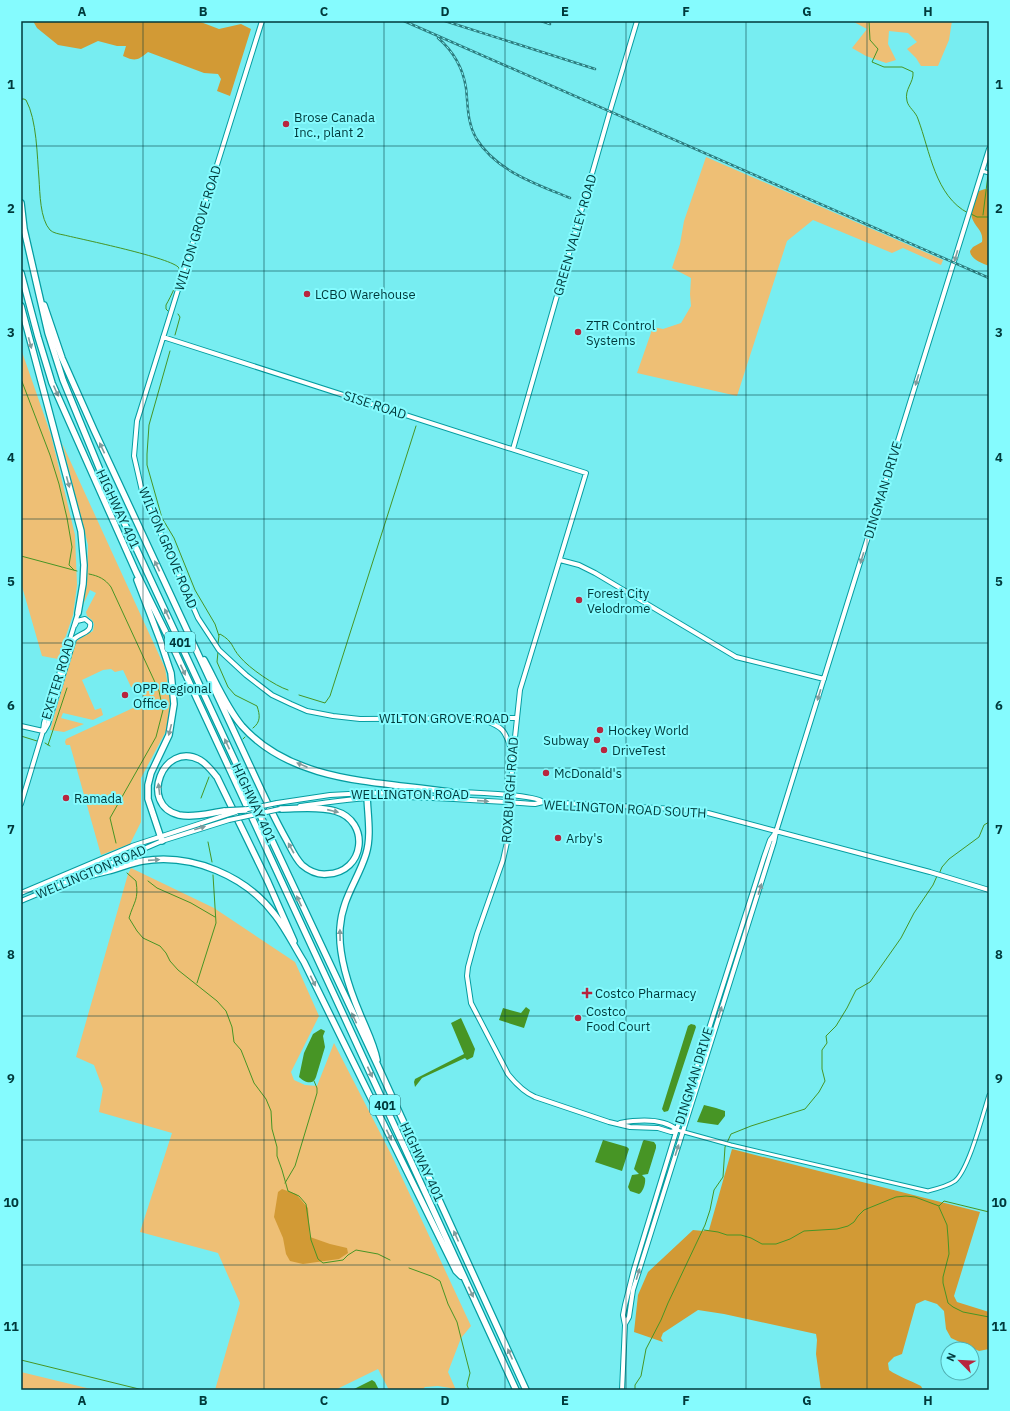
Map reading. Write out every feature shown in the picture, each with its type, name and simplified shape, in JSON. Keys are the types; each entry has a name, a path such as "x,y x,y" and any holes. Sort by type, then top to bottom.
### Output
{"highway":[{"name":"HIGHWAY 401","path":"21,203 24,229 48,334 63,380 102,475 274,847 378,1066 526,1390"},
{"name":"HIGHWAY 401","path":"21,273 38,338 52,383 136,572 172,645 516,1390"},
{"path":"40,300 46,307 62,358 273,815 301,864 309,871 321,874 334,874 343,871 352,863 358,850 358,830 345,814 334,810 323,809 280,809"},
{"path":"21,306 81,532 84,565 78,613"},
{"path":"136,572 137,583 160,640 171,673 174,704 169,735 151,773 148,785 148,799 161,839"},
{"path":"190,637 198,648 228,705 242,725 264,746 285,758 315,771 338,777 450,792"},
{"path":"245,810 226,813 189,816 179,815 171,812 161,800 158,789 158,781 164,768 169,763 187,756 199,759 209,767 217,777 268,882 304,962 456,1271 464,1279"},
{"path":"367,795 367,852 348,894 343,910 340,928 340,943 347,979 375,1050 378,1066"},
{"path":"76,879 144,861 168,859 190,862 212,868 243,884 256,895 275,915 304,962"}],"main road":[{"name":"WILTON GROVE ROAD","path":"262,21 137,421 134,456 142,491 198,618 220,650 246,675 272,695 307,711 348,718 516,718"},
{"name":"GREEN VALLEY ROAD","path":"514,449 637,21"},
{"name":"DINGMAN DRIVE","path":"625,1325 633,1290 774,842 989,148"},
{"name":"SISE ROAD","path":"163,337 586,473"},
{"name":"ROXBURGH ROAD","path":"586,473 520,690 516,718 508,842 477,934 468,967 467,983 471,1003 508,1074 515,1083 525,1091 536,1097 609,1122 651,1122 673,1127 677,1130"},
{"path":"560,560 579,565 595,573 736,657 824,679"},
{"name":"EXETER ROAD","path":"44,731 44,723 78,613"},
{"name":"EXETER ROAD","path":"21,804 44,731 48,724 74,639 89,630 91,627 85,620 81,620 77,622 74,627"},
{"path":"478,718 502,728 513,756"},
{"path":"21,726 44,731"},
{"name":"WELLINGTON ROAD","path":"245,810 277,803 330,795 450,792 510,795 536,798 543,802"},
{"name":"WELLINGTON ROAD SOUTH","path":"229,820 280,809 367,795 510,803 535,804 543,802 675,809 708,813 930,872 989,890"},
{"name":"WELLINGTON ROAD","path":"21,901 76,879 161,839 226,813"},
{"name":"WELLINGTON ROAD","path":"21,893 132,846 229,820"},
{"name":"DINGMAN DRIVE","path":"622,1390 625,1325 623,1315 630,1284 677,1130 764,857 770,840 776,832"}],"street":[{"path":"982,171 989,173"},
{"path":"677,1130 731,1145 928,1191 936,1190 954,1182 964,1170 989,1095"}],"shaded area":[{"path":"33,21 198,21 219,29 241,24 251,29 230,96 217,91 221,79 218,74 204,73 148,52 137,59 131,59 123,56 126,46 117,46 98,41 81,49 58,45 37,28"},
{"path":"852,21 952,21 949,40 938,66 921,66 916,58 907,49 917,42 908,33 889,31 888,44 896,60 886,63 866,56 852,48 867,29"},
{"path":"706,157 943,260 941,265 903,248 892,253 813,220 787,241 737,396 637,373 653,327 663,329 681,323 691,306 691,278 672,268 680,244 684,221"},
{"path":"985,189 989,190 989,266 972,257 970,251 973,247 982,242 982,235 973,221 971,211 979,191"},
{"path":"21,349 51,435 75,535 77,585 73,615 58,659 42,656 21,583"},
{"path":"62,443 165,668 171,705 170,718 165,733 141,778 141,822 130,844 101,855 70,745 66,745 65,742 66,739 146,702 138,686 131,687 123,670 115,672 111,669 103,670 82,680 95,710 101,708 103,715 93,720 63,713 61,718 84,724 64,732 50,730 76,641 93,631 94,624 87,616 86,612 96,593 90,590 82,607 87,583 88,545"},
{"path":"131,868 214,908 295,962 319,1016 291,1072 294,1080 305,1085 317,1086 334,1043 392,1156 471,1326 461,1338 448,1372 456,1390 438,1386 425,1387 422,1390 389,1390 378,1369 335,1390 215,1390 240,1303 218,1253 140,1232 172,1133 99,1112 103,1089 94,1065 76,1057 128,874"},
{"path":"526,1007 530,1010 524,1028 499,1020 503,1008 521,1013"},
{"path":"461,1018 475,1049 473,1057 467,1060 465,1058 422,1078 415,1087 415,1079 464,1054 451,1023"},
{"path":"691,1024 695,1025 696,1027 669,1109 668,1111 664,1112 662,1109 688,1026"},
{"path":"321,1029 325,1031 323,1036 325,1047 315,1080 313,1082 308,1082 299,1077 304,1053 313,1034"},
{"path":"704,1105 725,1111 725,1116 718,1125 697,1122"},
{"path":"603,1140 627,1147 629,1149 622,1171 595,1162"},
{"path":"644,1140 654,1142 656,1148 648,1174 642,1175 645,1178 645,1182 643,1189 639,1194 630,1191 628,1187 632,1175 639,1174 634,1169"},
{"path":"732,1149 980,1212 954,1296 957,1302 989,1312 989,1349 980,1351 980,1341 957,1341 951,1338 946,1329 944,1311 937,1304 925,1300 916,1304 902,1354 894,1357 888,1363 889,1370 921,1386 923,1390 821,1390 816,1354 816,1334 724,1314 698,1310 663,1333 661,1338 663,1342 634,1332 638,1295 648,1272 693,1230 709,1230"},
{"path":"282,1189 296,1194 308,1208 310,1237 347,1248 348,1253 339,1259 303,1264 290,1261 286,1254 283,1238 274,1217 278,1192"},
{"path":"21,1372 95,1390 21,1390"},
{"path":"372,1380 375,1382 379,1390 352,1390"}],"waterway":[{"path":"869,21 870,40 878,49 872,62 884,67 902,67 913,72 906,97 908,103 917,116 930,158 941,184 948,196 968,213"},
{"path":"21,99 26,100 30,108 36,138 42,213 50,230 58,234 161,259 179,268 179,276 166,305 166,309 168,311"},
{"path":"983,215 988,175"},
{"path":"971,214 977,217 989,217"},
{"path":"175,335 180,317 178,314"},
{"path":"170,351 149,425 147,465 162,518 174,538 195,590 215,624 219,636 218,643"},
{"path":"21,379 50,455 59,484 72,547 69,565 74,570"},
{"path":"299,695 325,703 330,696 416,426"},
{"path":"21,556 77,571"},
{"path":"89,574 102,578 111,587 159,691 163,710 156,737 110,818 116,843"},
{"path":"219,635 220,634 228,640 240,657 256,671 269,681 288,690"},
{"path":"218,652 217,662 228,687 235,695 257,706 259,721 253,728"},
{"path":"48,745 67,688"},
{"path":"21,736 37,741"},
{"path":"45,743 50,746"},
{"path":"201,798 209,777"},
{"path":"939,874 942,867 949,859 979,837 984,825 989,822"},
{"path":"208,842 212,862"},
{"path":"127,873 136,881 136,900 129,918 137,931 143,938 160,946 178,970 217,1001 226,1011 232,1027 234,1042 241,1050 254,1083 266,1099 271,1111 272,1129 277,1147 277,1156 288,1191 299,1196 306,1204 311,1240 318,1259 323,1263 343,1260 356,1250 378,1254 390,1260"},
{"path":"197,983 216,923 213,875"},
{"path":"635,1390 635,1385 641,1376 646,1349 705,1225 714,1190 723,1177 725,1147 731,1134 805,1109 819,1092 825,1081 822,1069 822,1050 827,1043 826,1036 836,1026 856,990 870,982 901,938 914,913 933,885 937,876"},
{"path":"148,881 157,888 191,903 215,917"},
{"path":"285,1183 295,1166 317,1093 317,1088 314,1081"},
{"path":"704,1230 727,1235 741,1235 762,1244 776,1244 790,1239 804,1231 837,1229 848,1226 854,1222 864,1210 896,1197 915,1197 939,1206"},
{"path":"939,1206 944,1201 989,1212"},
{"path":"939,1207 947,1225 949,1254 943,1277 943,1283 948,1303 963,1312 989,1317"},
{"path":"409,1268 440,1281 448,1304 457,1322 470,1373 467,1385 469,1390"},
{"path":"21,1360 143,1390"}],"railway":[{"path":"404,21 989,278"},
{"path":"445,21 595,69"},
{"path":"541,21 550,24"},
{"path":"438,38 453,54 460,67 465,81 468,113 471,126 476,138 484,149 494,159 518,175 570,198"}],"place":[{"name":"Brose Canada Inc., plant 2","path":"286,124"},
{"name":"LCBO Warehouse","path":"307,294"},
{"name":"ZTR Control Systems","path":"578,332"},
{"name":"Forest City Velodrome","path":"579,600"},
{"name":"OPP Regional Office","path":"125,695"},
{"name":"Hockey World","path":"600,730"},
{"name":"Subway","path":"597,740"},
{"name":"DriveTest","path":"604,750"},
{"name":"McDonald's","path":"546,773"},
{"name":"Ramada","path":"66,798"},
{"name":"Arby's","path":"558,838"},
{"name":"Costco Pharmacy","path":"587,993"},
{"name":"Costco Food Court","path":"578,1018"}]}
